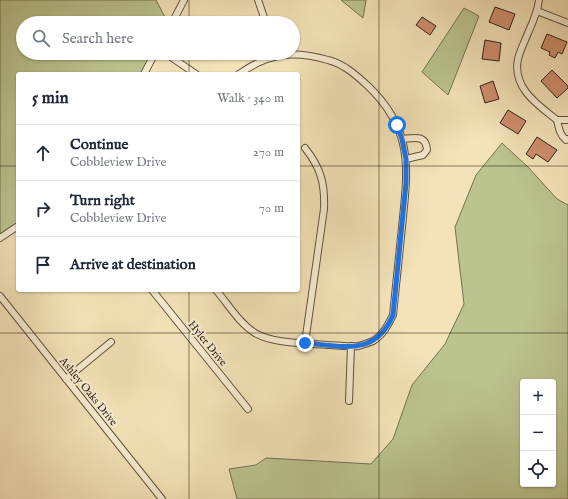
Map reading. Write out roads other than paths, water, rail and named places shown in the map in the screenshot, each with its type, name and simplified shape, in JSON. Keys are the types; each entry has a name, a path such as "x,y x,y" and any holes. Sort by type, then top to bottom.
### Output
{"street":[{"path":"176,16 184,0"},
{"path":"258,0 264,16"},
{"path":"539,0 537,11 518,58 517,68 519,79 529,98 557,120 568,120"},
{"path":"537,11 568,23"},
{"path":"218,292 241,321 256,334 275,340 351,346 364,344 377,338 387,327 393,315 406,183 406,159 402,139 397,125 377,95 346,68 333,61 300,54"},
{"path":"145,72 151,60"},
{"path":"175,60 193,72"},
{"path":"242,72 263,60"},
{"path":"557,120 562,136 566,140 568,139"},
{"path":"402,139 416,137 422,138 427,144 427,150 423,155 406,159"},
{"path":"305,148 319,170 325,195 305,343"},
{"path":"0,238 16,227"},
{"name":"Hyler Drive","path":"154,292 248,408"},
{"name":"Ashley Oaks Drive","path":"0,296 162,499"},
{"path":"66,379 111,342"},
{"path":"349,401 351,346"}]}
